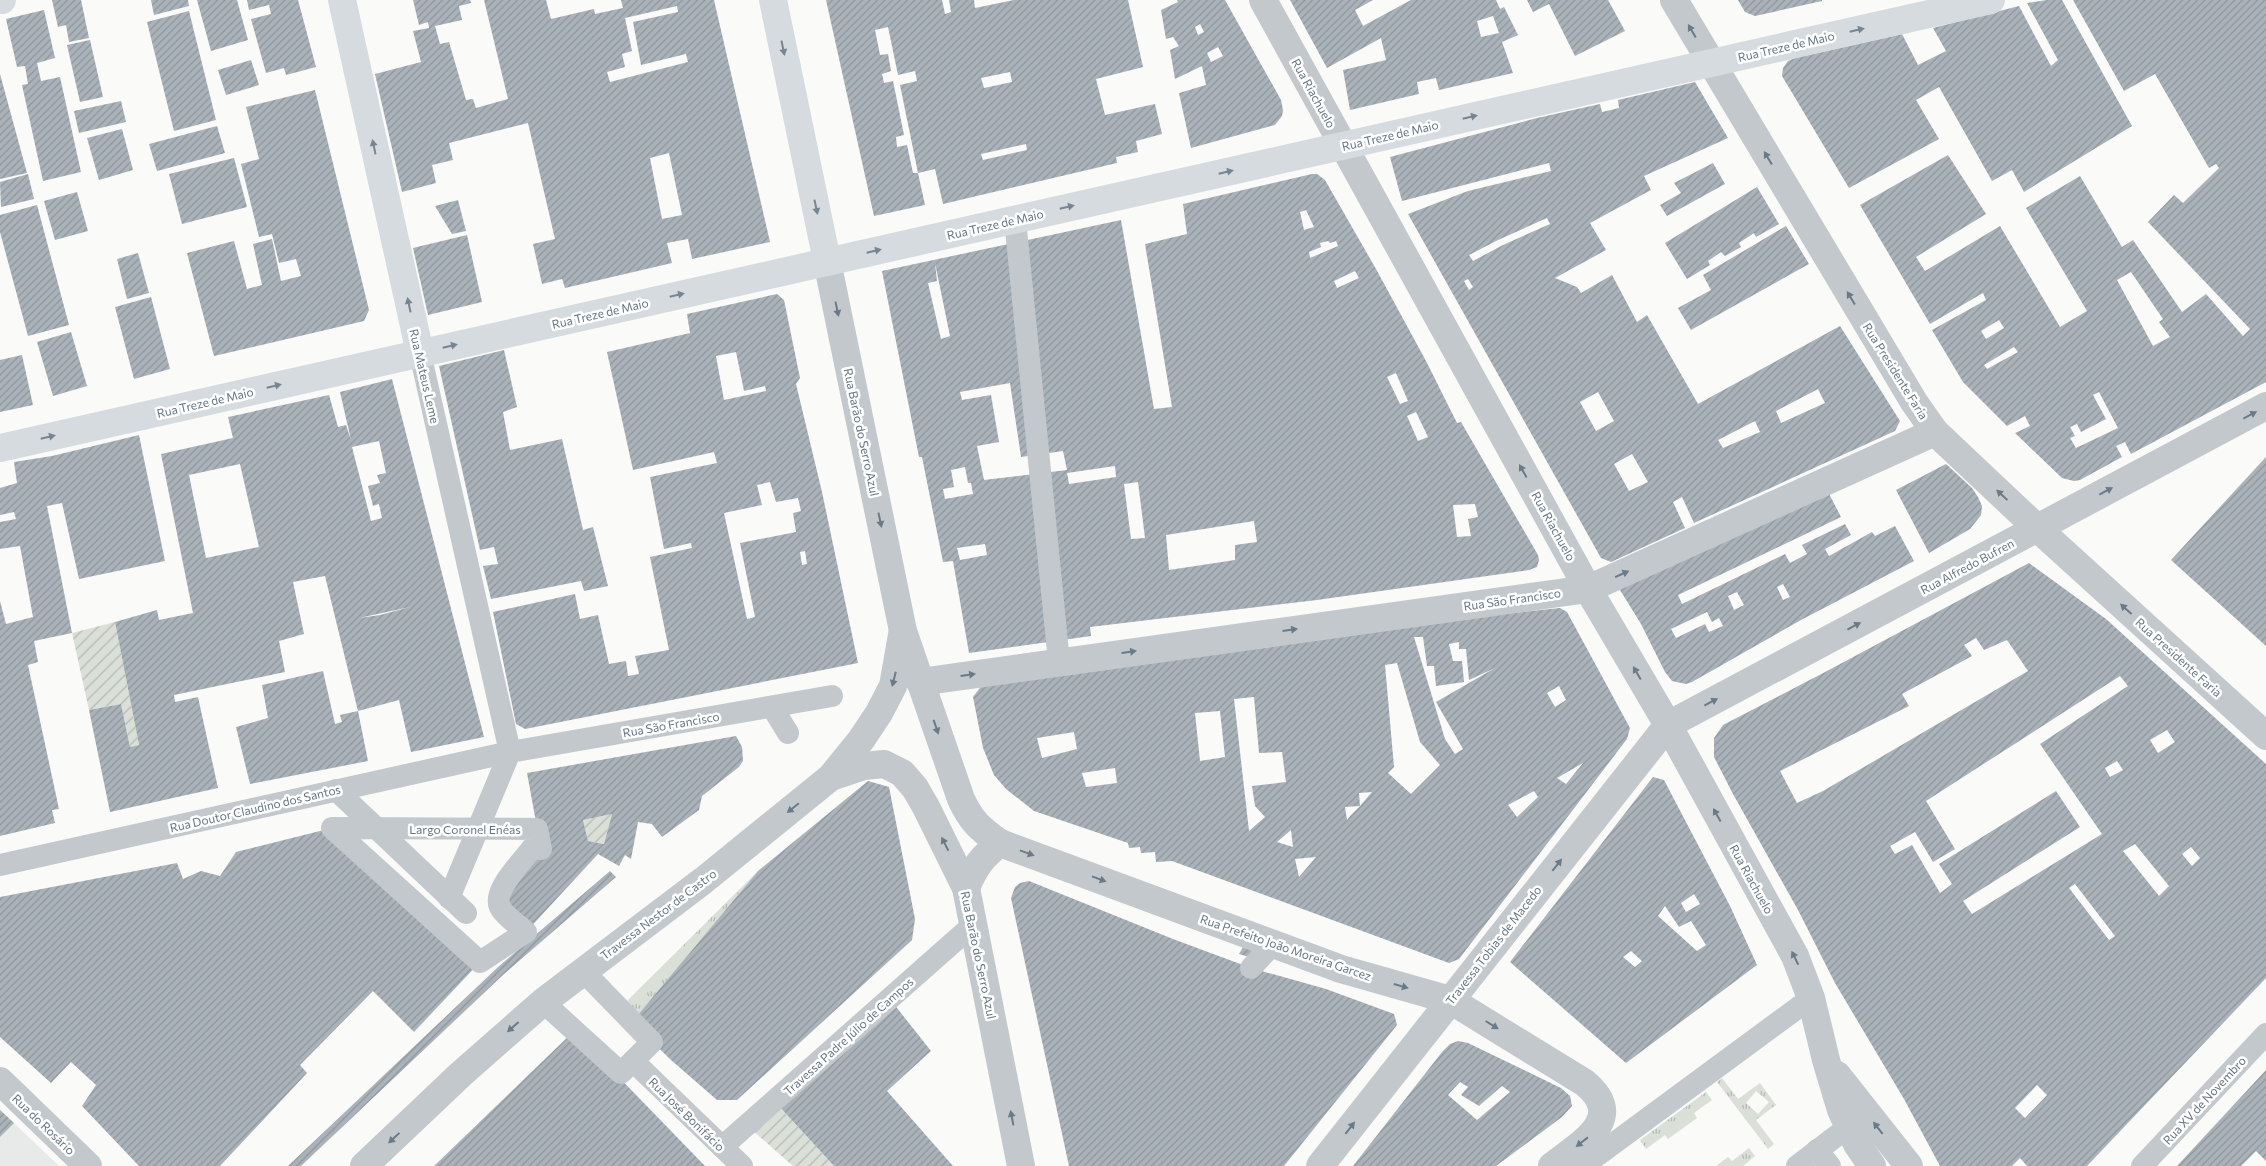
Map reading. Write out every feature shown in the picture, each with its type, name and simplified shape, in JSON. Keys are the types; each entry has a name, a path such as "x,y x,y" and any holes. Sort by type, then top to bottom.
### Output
{"main road":[{"name":"Rua Mateus Leme","path":"342,0 420,353"},
{"name":"Rua Barão do Serro Azul","path":"773,0 827,262"},
{"name":"Rua Treze de Maio","path":"0,448 1990,0"}],"street":[{"name":"Rua Riachuelo","path":"1263,0 1588,589 1668,725 1795,956 1811,998 1826,1060 1848,1127 1872,1166"},
{"name":"Rua Presidente Faria","path":"1674,0 1914,402 1935,432 2037,528 2266,736"},
{"path":"1015,219 1059,662"},
{"name":"Rua Barão do Serro Azul","path":"827,262 903,631 961,799 970,818 980,829 1000,842"},
{"name":"Rua Mateus Leme","path":"420,353 510,752"},
{"name":"Rua Alfredo Bufren","path":"1668,725 2266,406"},
{"name":"Rua São Francisco","path":"920,682 1588,589 1935,432"},
{"name":"Travessa Nestor de Castro","path":"364,1166 461,1074 543,1002 704,880 831,777 861,740 879,713 893,686 903,631"},
{"name":"Rua São Francisco","path":"510,752 832,696"},
{"path":"772,707 788,733"},
{"name":"Travessa Tobias de Macedo","path":"1320,1166 1668,725"},
{"path":"449,898 510,752"},
{"name":"Rua Doutor Claudino dos Santos","path":"0,864 510,752"},
{"name":"Rua Barão do Serro Azul","path":"831,777 864,766 884,764 902,773 915,788 926,807 966,888 1021,1166"},
{"path":"336,790 466,914"},
{"name":"Largo Coronel Enéas","path":"332,828 537,829 541,849 533,847 500,890 498,899 501,909 526,932 480,962 332,828"},
{"path":"966,888 974,869 984,856 1000,842"},
{"name":"Rua Prefeito João Moreira Garcez","path":"1000,842 1342,969 1450,1000 1585,1083 1599,1098 1603,1110 1601,1119 1593,1133 1552,1166"},
{"name":"Travessa Padre Júlio de Campos","path":"722,1147 974,924"},
{"path":"1251,968 1273,944"},
{"path":"543,1002 621,1073 652,1042 583,971"},
{"path":"1583,1166 1811,998"},
{"name":"Rua XV de Novembro","path":"2142,1166 2266,1034"},
{"name":"Rua Riachuelo","path":"1826,1060 1908,1166"},
{"name":"Rua José Bonifácio","path":"633,1061 742,1166"},
{"name":"Rua do Rosário","path":"0,1081 88,1166"},
{"path":"1797,1166 1823,1158 1848,1127"}],"shaded area":[{"path":"0,1110 14,1123 59,1166 0,1166"}],"green space":[{"path":"115,622 139,745 130,747 121,704 89,710 72,633"},
{"path":"612,814 604,844 588,841 583,820"},
{"path":"758,871 632,1022 628,1000"},
{"path":"1722,1078 1738,1099 1760,1083 1776,1105 1756,1120 1774,1144 1768,1149 1717,1082","holes":["1756,1091 1769,1102 1758,1114 1746,1103"]},
{"path":"1706,1092 1712,1100 1694,1113 1697,1118 1668,1139 1665,1135 1646,1149 1640,1140"},
{"path":"778,1105 834,1166 793,1166 752,1130"},
{"path":"1749,1148 1755,1156 1743,1166 1716,1166 1728,1157 1732,1161"}],"building":[{"path":"52,0 81,0 89,38 69,42 66,25 58,27"},
{"path":"151,0 188,0 189,6 154,15"},
{"path":"197,0 237,0 248,40 211,51"},
{"path":"247,0 298,0 316,67 286,75 284,68 266,73 251,19 271,14 269,5 249,10"},
{"path":"413,0 470,0 471,3 459,6 462,20 435,26 440,44 449,42 466,100 473,99 476,108 508,99 484,0 546,0 551,19 594,9 595,14 623,8 621,0 714,0 770,242 692,259 688,239 667,243 672,263 565,288 562,279 542,284 533,244 555,239 528,123 449,143 453,160 432,165 436,183 402,192 375,74 421,62 413,31 429,28 428,22 419,25","holes":["677,6 678,12 633,22 641,65 686,54 688,62 610,82 607,72 625,67 622,54 632,51 625,18","669,153 682,215 662,219 650,158"]},
{"path":"826,0 942,0 945,14 951,12 949,0 974,0 975,8 1014,0 1128,0 1143,67 1096,79 1105,115 1155,104 1162,134 1136,141 1138,152 1116,157 1117,163 943,204 935,169 918,173 925,205 874,216","holes":["888,27 898,75 915,71 917,81 900,85 918,173 913,173 907,145 897,147 896,137 904,135 893,81 884,83 882,74 891,71 888,54 880,55 875,30","1010,72 1012,82 984,88 981,78","1026,144 1027,150 983,160 981,154"]},
{"path":"1177,0 1225,0 1281,100 1282,116 1275,125 1191,148 1179,93 1206,85 1202,66 1175,79 1170,50 1179,46 1173,37 1166,39 1161,10 1178,2","holes":["1200,24 1204,32 1198,35 1195,27","1218,47 1223,56 1211,62 1207,53"]},
{"path":"1290,0 1373,0 1355,10 1363,26 1411,0 1496,0 1500,9 1504,7 1518,35 1502,42 1513,73 1439,90 1436,78 1417,82 1419,94 1350,110 1343,70 1386,60 1381,38 1327,68","holes":["1493,16 1499,33 1481,37 1477,21"]},
{"path":"1527,0 1608,0 1625,31 1575,56 1549,4 1533,12"},
{"path":"1738,0 1822,1 1755,16 1745,12"},
{"path":"2062,0 2132,126 2024,192 2012,170 1992,181 1939,87 1916,100 1939,139 1849,188 1782,76 1783,68 1788,61 1795,58 1902,34 1918,65 1946,51 1933,28 2019,6 2051,66 2058,60 2027,3"},
{"path":"2073,0 2266,0 2266,382 2131,454 2125,442 2116,446 2122,457 2080,480 2074,481 2062,478 2015,433 2030,426 2025,416 2007,426 1963,382 1932,330 1986,300 1983,293 1930,324 1860,205 1948,155 1986,214 1916,257 1925,271 2000,226 2060,327 2087,311 2026,208 2080,176 2122,247 2133,240 2182,312 2206,294 2243,336 2250,329 2148,222 2174,195 2183,203 2219,168 2216,164 2209,168 2155,74 2124,91","holes":["2131,272 2163,319 2159,322 2170,337 2153,346 2117,280","1999,320 2004,328 1986,339 1981,331","2014,347 2018,352 1987,369 1984,365","2099,392 2118,428 2076,448 2070,438 2075,436 2070,427 2077,424 2081,432 2106,419 2093,395"]},
{"path":"44,10 55,58 37,63 41,81 60,77 81,172 43,181 22,85 28,84 25,66 17,67 6,19"},
{"path":"189,11 216,120 174,131 147,22"},
{"path":"90,40 103,97 80,102 67,45"},
{"path":"251,60 259,85 226,95 218,70"},
{"path":"0,74 27,173 0,179"},
{"path":"1695,82 1728,138 1644,176 1651,190 1590,223 1606,250 1555,278 1577,287 1581,293 1612,275 1637,322 1647,315 1698,404 1840,326 1900,421 1895,431 1694,523 1682,497 1673,502 1685,528 1611,562 1601,558 1408,214 1468,191 1551,171 1549,163 1402,201 1390,157 1537,118 1600,104 1602,112 1619,108 1618,100","holes":["1547,218 1550,224 1473,261 1469,255","1468,279 1473,287 1469,290 1464,281","1818,389 1825,403 1781,423 1776,411","1598,392 1614,421 1596,431 1580,402","1755,421 1760,432 1723,448 1718,440","1632,454 1648,482 1629,491 1614,464"]},
{"path":"315,90 369,310 364,321 214,356 187,253 234,241 247,289 262,285 253,244 272,239 281,281 301,276 296,259 279,263 272,234 259,237 241,164 259,159 246,107"},
{"path":"121,101 126,122 79,133 74,111"},
{"path":"217,126 225,153 157,171 149,144"},
{"path":"122,129 133,170 99,180 87,138"},
{"path":"234,158 247,207 182,224 169,174"},
{"path":"1713,163 1725,184 1667,216 1660,205 1681,193 1674,183"},
{"path":"28,174 34,199 1,207 0,182"},
{"path":"1312,174 1317,174 1325,180 1426,361 1457,423 1461,422 1538,555 1537,567 1529,570 1317,600 1090,627 1091,636 969,653 953,561 943,562 922,457 919,457 882,271 1121,220 1154,409 1172,407 1145,244 1187,234 1183,204","holes":["1306,210 1314,227 1304,230 1300,212","1328,241 1330,243 1336,241 1338,246 1310,258 1309,252 1321,247 1320,243","935,263 950,336 941,339 928,283 937,281","1355,271 1359,278 1337,288 1334,281","1396,373 1408,401 1400,404 1387,377","1010,383 1021,457 1063,451 1067,470 984,480 977,446 999,442 991,395 962,400 960,392","1416,412 1428,437 1418,441 1407,416","1115,466 1116,477 1069,484 1067,473","965,467 968,483 971,483 973,494 945,499 943,489 954,487 951,470","1138,482 1145,538 1131,539 1124,484","1475,504 1478,517 1468,519 1471,536 1457,537 1453,505","1254,521 1257,542 1235,545 1235,560 1169,570 1166,535","985,544 987,555 960,560 957,548"]},
{"path":"1757,187 1779,224 1756,237 1754,233 1739,243 1741,247 1725,256 1721,252 1708,261 1710,265 1687,279 1665,243"},
{"path":"77,192 88,231 55,240 44,201"},
{"path":"458,200 466,231 452,234 435,206"},
{"path":"37,205 69,325 28,336 0,232 0,215"},
{"path":"1786,226 1809,264 1691,330 1678,308 1711,290 1703,275"},
{"path":"467,235 482,302 428,315 413,248"},
{"path":"138,253 149,293 127,299 117,259"},
{"path":"777,294 784,300 800,378 796,384 822,492 858,663 525,729 516,724 493,612 575,594 580,619 598,615 609,664 626,661 628,676 639,674 635,656 669,650 650,557 692,548 691,543 664,549 650,477 717,463 714,452 633,470 607,352 690,333 687,314","holes":["736,352 744,391 765,386 766,391 724,400 716,356","770,482 776,502 798,498 801,511 793,513 796,532 740,543 755,617 747,619 724,513 762,505 757,485","805,551 807,564 802,565 800,552"]},
{"path":"151,297 170,369 134,379 115,307"},
{"path":"71,332 87,386 53,396 37,342"},
{"path":"504,350 517,407 503,412 510,450 562,439 583,530 593,527 608,586 584,591 581,581 491,599 483,566 498,564 494,547 480,550 439,366"},
{"path":"22,355 33,405 0,412 0,360"},
{"path":"392,379 484,737 411,752 399,700 358,711 325,576 293,582 304,634 279,641 285,672 174,695 175,702 198,697 218,788 110,812 89,710 121,704 130,747 139,745 115,622 157,610 159,620 193,613 161,454 233,438 228,417 329,395 338,427 346,425 351,440 340,392","holes":["379,441 386,473 377,475 380,483 368,486 373,506 379,504 382,518 371,521 352,447","240,464 259,547 206,558 189,475","410,607 380,615 359,618"]},
{"path":"139,435 165,561 79,579 62,503 47,506 72,633 34,641 38,662 28,665 59,809 52,810 55,823 0,836 0,601 6,624 33,617 20,546 0,549 0,522 16,519 14,512 0,515 0,488 17,483 14,462 52,456"},
{"path":"2266,457 2266,646 2171,560"},
{"path":"1946,464 1972,488 1982,506 1981,515 1970,529 1929,553 1896,490"},
{"path":"1826,488 1841,517 1678,595 1682,604 1785,554 1790,563 1807,554 1802,545 1845,524 1851,535 1825,549 1829,556 1872,532 1875,536 1895,526 1914,561 1801,620 1686,684 1672,681 1665,672 1641,624 1620,590 1625,579","holes":["1783,584 1790,597 1783,600 1777,587","1737,592 1744,605 1734,610 1728,596","1707,612 1712,622 1719,618 1723,626 1709,632 1705,624 1676,638 1671,629"]},
{"path":"2029,563 2106,619 2266,764 2266,978 2087,1166 2027,1166 2020,1158 2012,1166 1940,1166 1904,1099 1835,983 1798,910 1733,794 1714,757 1714,738 1723,725","holes":["1976,638 1984,650 2007,640 2028,671 1823,791 1797,803 1780,771 1909,706 1902,694 1972,656 1964,645","2120,676 2128,686 2040,744 2102,834 1972,914 1963,901 2080,827 2056,791 1939,864 1952,884 1940,893 1912,845 1895,854 1890,846 1915,832 1933,862 1955,849 1926,801","2167,730 2175,742 2158,753 2150,740","2117,761 2123,770 2110,777 2105,768","2135,844 2169,886 2159,896 2123,851","2191,847 2200,858 2192,866 2182,854","2075,884 2115,936 2109,940 2069,888","2037,1085 2047,1095 2025,1118 2015,1108"]},
{"path":"1560,608 1567,612 1630,728 1627,739 1459,959 1449,963 1172,861 1156,862 1155,852 1141,853 1140,847 1129,848 1128,843 1034,811 1006,789 994,775 983,748 973,697 982,685 1455,619","holes":["1414,637 1423,637 1427,666 1434,666 1436,686 1464,682 1462,661 1453,661 1449,644 1459,642 1459,649 1466,649 1469,680 1495,668 1436,702 1463,749 1455,754 1445,739","1397,663 1420,742 1440,765 1411,794 1388,773 1394,767 1385,665","1559,686 1566,700 1555,707 1547,693","1254,697 1259,753 1282,752 1286,782 1252,786 1255,806 1265,817 1249,831 1234,699","1220,711 1225,757 1200,761 1195,713","1074,732 1077,749 1042,758 1037,738","1583,763 1566,784 1557,778","1115,768 1117,783 1086,787 1082,773","1534,791 1538,797 1517,817 1508,805","1372,792 1360,806 1359,793","1360,806 1347,820 1345,807","1291,830 1293,847 1277,842","1316,857 1299,877 1295,859"]},
{"path":"323,671 335,724 342,722 340,715 358,711 368,761 250,784 236,727 268,718 262,685"},
{"path":"736,736 742,747 743,761 739,767 702,796 699,810 662,837 652,824 638,822 631,859 625,855 619,866 598,854 526,932 498,899 541,849 527,773","holes":["612,814 604,844 588,841 583,820"]},
{"path":"1653,777 1664,780 1730,906 1757,965 1626,1063 1510,962","holes":["1694,894 1700,904 1686,912 1681,903","1665,906 1679,927 1691,921 1706,945 1697,951 1658,916","1631,951 1642,961 1635,967 1623,957"]},
{"path":"868,781 889,787 915,919 912,940 737,1100 717,1100 671,1060 632,1022 758,871"},
{"path":"332,828 480,962 414,1032 373,991 300,1065 307,1073 220,1166 139,1166 82,1106 96,1085 71,1062 51,1083 0,1037 0,897 177,863 183,879 201,871 220,876 236,852"},
{"path":"610,871 616,877 504,974 301,1166 288,1166 497,968"},
{"path":"1029,881 1251,968 1326,989 1394,1014 1397,1025 1284,1166 1069,1166 1011,898 1015,887 1020,883"},
{"path":"1246,942 1259,947 1256,959 1239,954"},
{"path":"893,1003 931,1051 887,1091 953,1166 834,1166 778,1105"},
{"path":"574,1031 705,1166 434,1166"},
{"path":"1458,1041 1468,1043 1561,1088 1570,1096 1572,1106 1562,1117 1496,1166 1353,1166 1442,1052 1450,1044","holes":["1460,1082 1468,1087 1461,1095 1479,1106 1502,1086 1510,1092 1477,1120 1448,1095"]},
{"path":"2266,1070 2266,1161 2256,1151 2241,1166 2177,1166"},
{"path":"0,1110 14,1123 0,1137"}]}
